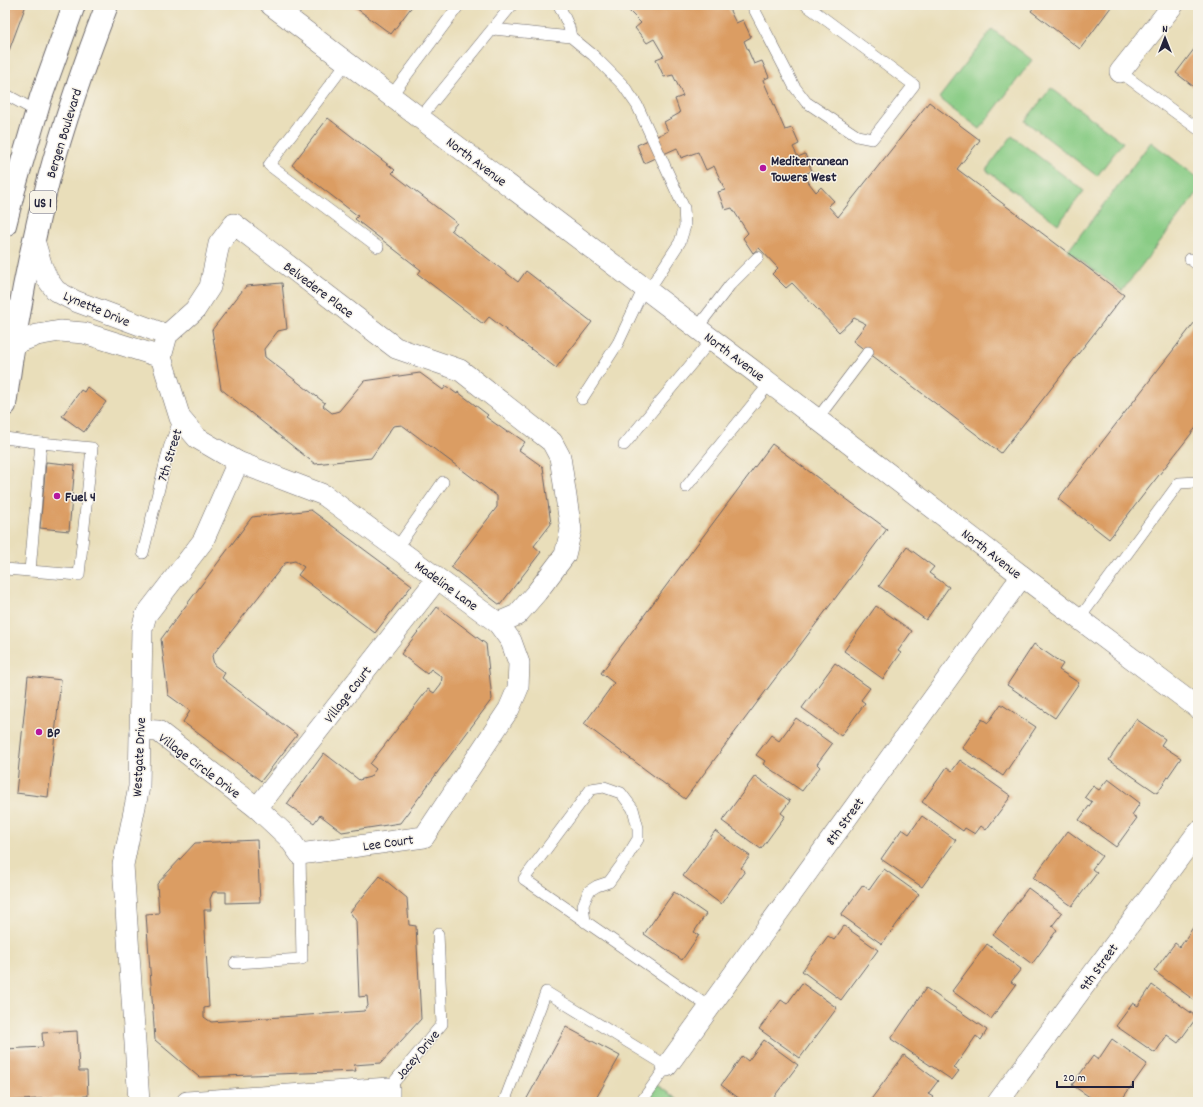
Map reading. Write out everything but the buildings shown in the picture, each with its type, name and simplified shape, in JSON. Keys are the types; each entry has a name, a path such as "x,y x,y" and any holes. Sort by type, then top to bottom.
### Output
{"highway":[{"name":"US 1","path":"5,225 36,111 74,5"},
{"name":"Bergen Boulevard","path":"5,405 14,344 34,240 49,179 62,133 91,46 107,5"}],"street":[{"name":"North Avenue","path":"271,5 1198,708"},
{"path":"1120,72 1173,5"},
{"name":"Belvedere Place","path":"167,335 194,310 210,287 218,244 234,224 396,348 460,370 552,442 560,457 571,530 565,555 537,592 517,615 498,623"},
{"name":"Lynette Drive","path":"34,240 48,280 56,290 75,302 167,335"},
{"name":"Lynette Drive","path":"14,344 37,335 60,331 84,333 161,357"},
{"path":"161,357 167,335"},
{"name":"7th Street","path":"161,357 180,418"},
{"name":"Madeline Lane","path":"180,418 197,438 238,462 324,495 498,623"},
{"name":"Westgate Drive","path":"139,1102 123,865 139,787 142,629 146,615 204,540 238,462"},
{"name":"8th Street","path":"667,1066 1022,576"},
{"name":"Village Court","path":"257,808 437,579"},
{"name":"Lee Court","path":"300,854 424,837 509,709 518,688 519,663 511,641 498,623"},
{"name":"Village Circle Drive","path":"140,730 158,731 257,808"},
{"path":"257,808 288,837 300,854"},
{"name":"9th Street","path":"998,1102 1198,832"},
{"path":"187,1102 389,1095"}],"lane":[{"path":"391,96 459,5"},
{"path":"420,118 512,5"},
{"path":"559,5 569,28 571,37"},
{"path":"752,5 794,86 806,102 857,136 872,139 914,85 806,5"},
{"path":"493,29 571,37 593,55 623,85 637,104 684,208 685,226 680,242 646,289 618,343 582,399"},
{"path":"347,62 269,165 378,247"},
{"path":"1120,72 1198,129"},
{"path":"5,94 36,111"},
{"path":"624,445 704,334 730,285 758,257"},
{"path":"817,419 868,352"},
{"path":"686,488 770,383"},
{"name":"7th Street","path":"143,553 169,448 180,418"},
{"path":"5,438 92,448 80,576 5,569"},
{"path":"30,571 41,443"},
{"path":"396,548 444,482"},
{"path":"1079,619 1179,483 1198,482"},
{"path":"585,922 584,905 589,891 597,886 609,882 638,839 638,828 633,809 621,794 604,787 591,789 524,879 585,922 709,1007"},
{"path":"235,963 302,959 300,854"},
{"name":"Jacey Drive","path":"389,1095 442,1024 438,934"},
{"path":"504,1102 546,992 667,1066 641,1102"}],"green space":[{"path":"992,29 1032,60 980,129 939,98"},
{"path":"1051,88 1123,142 1097,176 1025,121"},
{"path":"1012,136 1084,191 1058,224 986,170"},
{"path":"1151,142 1198,178 1198,192 1122,291 1068,251"},
{"path":"654,1083 681,1102 641,1102"}],"place":[{"name":"Mediterranean Towers West","path":"763,168"},
{"name":"Fuel 4","path":"57,496"},
{"name":"BP","path":"39,732"}]}
